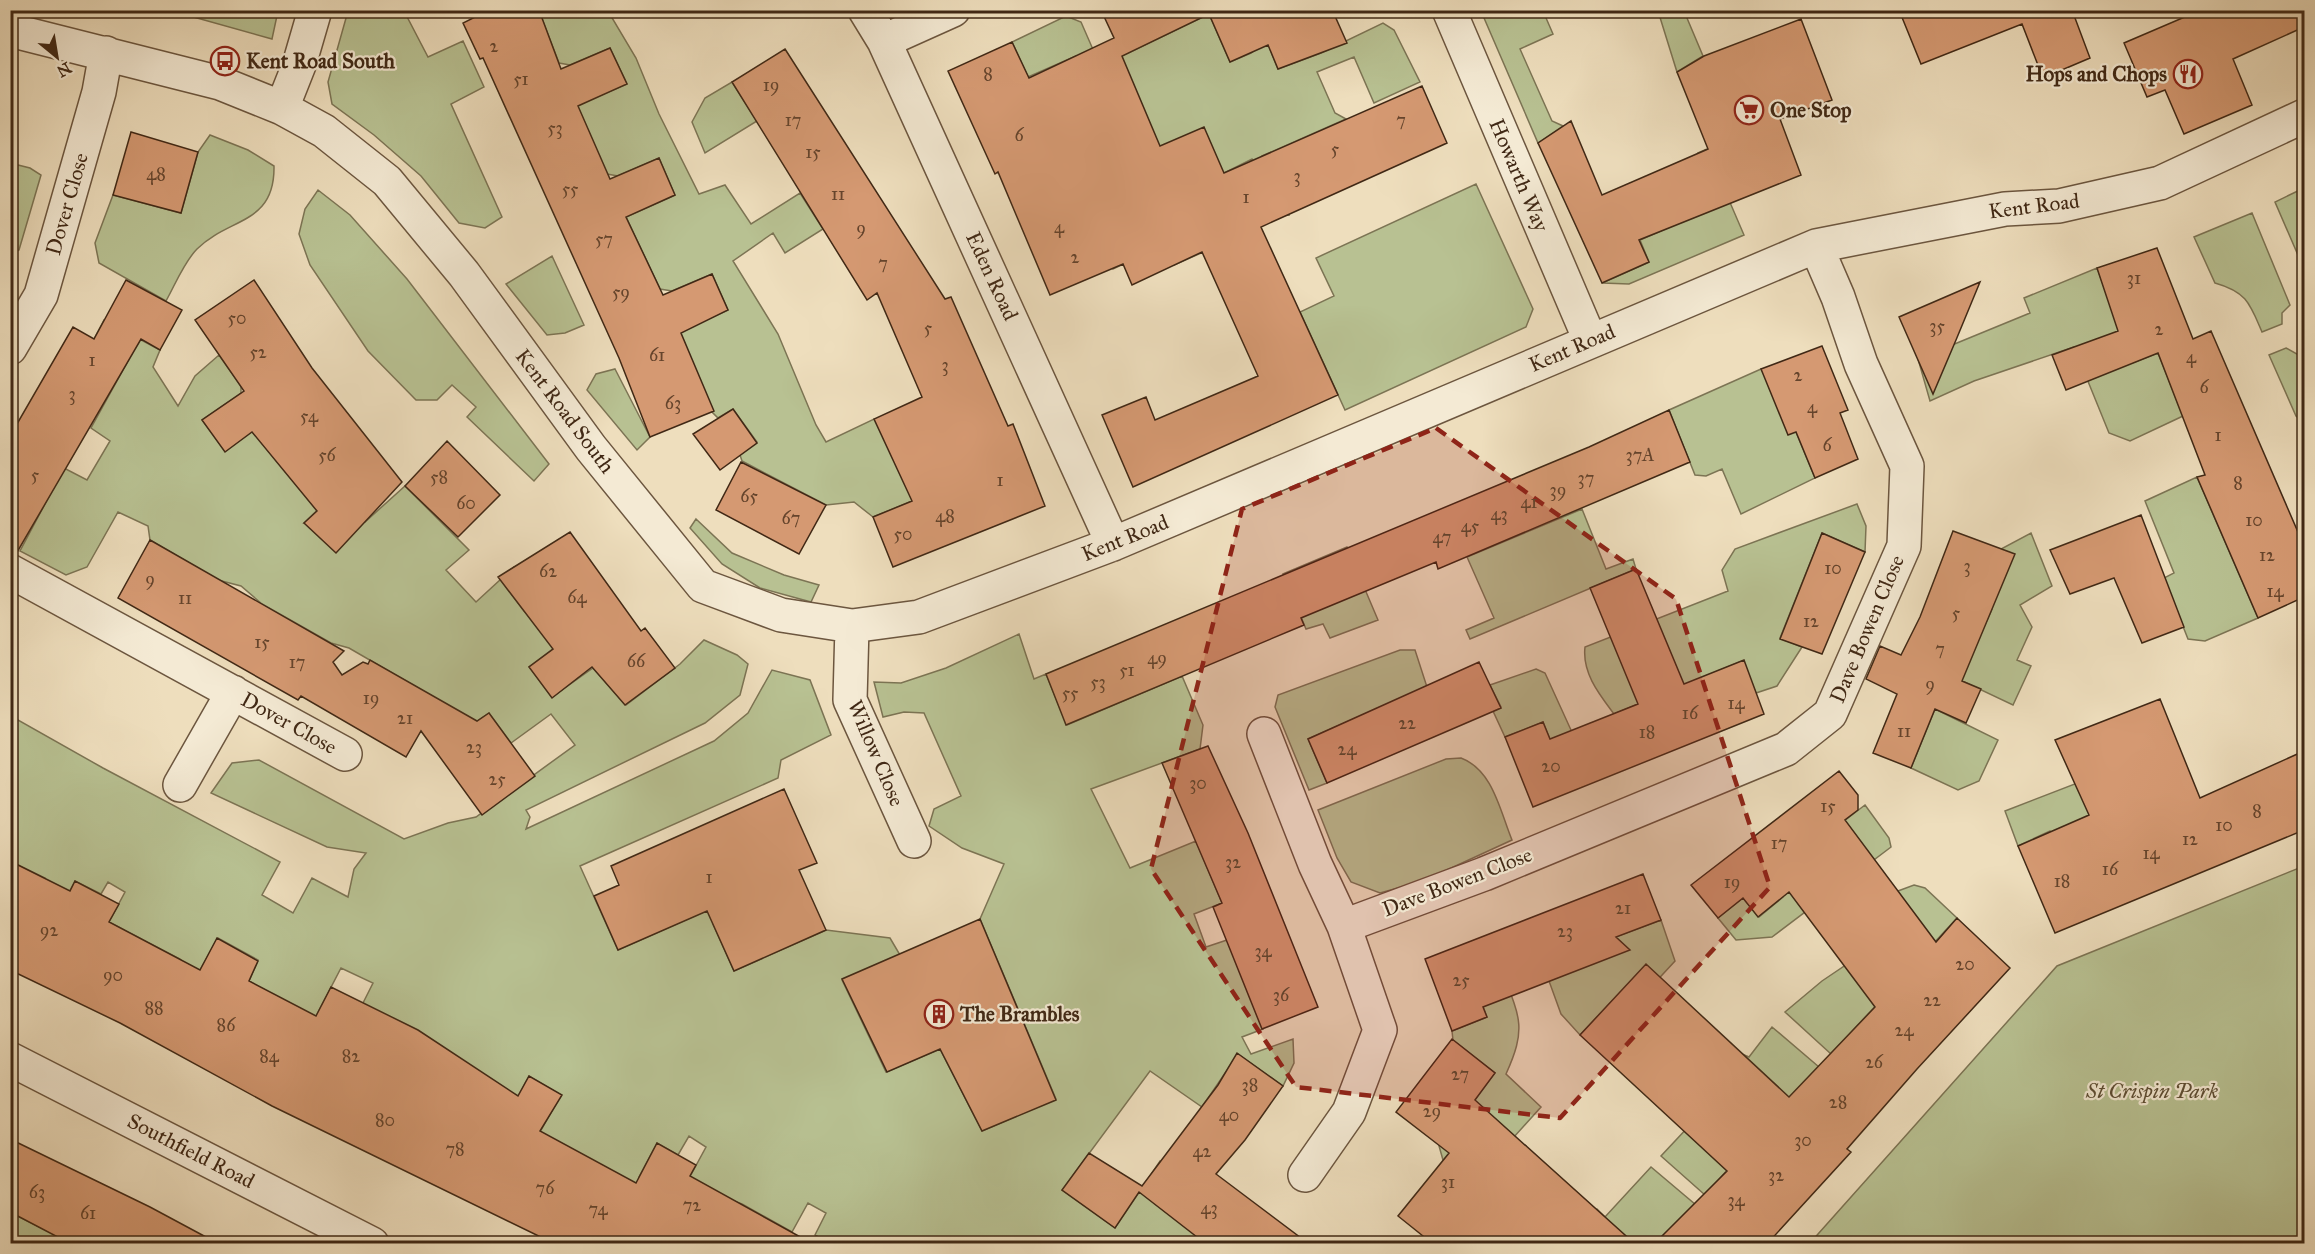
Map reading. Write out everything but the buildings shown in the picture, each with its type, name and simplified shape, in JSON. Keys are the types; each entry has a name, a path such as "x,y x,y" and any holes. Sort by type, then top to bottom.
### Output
{"street":[{"path":"282,108 299,65 315,10"},
{"name":"Eden Road","path":"865,10 884,41 1113,544"},
{"path":"884,41 953,10"},
{"name":"Howarth Way","path":"1449,10 1590,340"},
{"name":"Kent Road South","path":"10,30 220,83 282,108 324,131 387,181 464,274 591,448 703,586 781,615 852,626"},
{"name":"Dover Close","path":"10,348 41,295 99,92 106,53"},
{"name":"Kent Road","path":"852,626 919,617 1113,544 1816,246 2005,209 2058,206 2160,183 2304,116"},
{"name":"Dave Bowen Close","path":"1344,926 1484,874 1786,748 1830,714 1904,546 1907,466 1861,364 1838,297 1816,246"},
{"name":"Dover Close","path":"10,571 345,754"},
{"name":"Willow Close","path":"852,626 850,700 914,842"},
{"name":"Dover Close","path":"180,785 233,692"},
{"path":"1264,734 1315,864 1344,926 1380,1030 1349,1112 1305,1175"},
{"name":"Southfield Road","path":"10,1059 372,1244"}],"highlighted area":[{"path":"1436,428 1676,599 1770,887 1560,1118 1296,1087 1151,869 1242,509"}],"green space":[{"path":"172,11 278,11 272,39"},
{"path":"348,11 404,11 428,57 463,41 484,87 451,104 502,217 485,228 459,223 421,176 374,135 332,104 328,82"},
{"path":"539,11 608,11 636,58 659,114 699,194 725,185 751,224 800,193 823,229 785,253 773,233 733,261 778,334 816,425 826,442 874,419 959,482 873,517 854,502 826,505 742,461 740,455 757,442 733,409 718,418 712,412 679,332 728,310 712,274 672,291 660,289 626,217 675,195 659,158 618,176 607,174 577,105 627,84 610,48 570,65 559,63"},
{"path":"1304,11 1270,49 1278,69 1321,53 1383,23 1394,30 1420,82 1374,103 1354,57 1317,72 1335,113 1346,119 1262,156 1289,215 1279,216 1252,159 1222,174 1208,250 1174,265 1164,245 1113,269 1107,254 1085,75 1076,56 1028,77 1012,42 1066,16 1081,22 1119,109 1122,56 1209,14 1230,62 1251,53"},
{"path":"1481,11 1543,11 1553,34 1520,49 1552,121 1563,126 1538,143"},
{"path":"1658,11 1684,11 1703,56 1677,72"},
{"path":"732,82 757,121 705,153 692,122 705,98"},
{"path":"210,135 248,150 274,166 272,185 267,199 259,210 210,239 192,254 166,301 99,263 95,243 113,195 181,213 198,152"},
{"path":"1707,149 1744,235 1629,284 1602,283 1649,262 1640,240 1720,205 1698,153"},
{"path":"10,163 30,168 41,175 19,250 11,254"},
{"path":"1476,184 1533,309 1526,327 1345,410 1300,312 1334,296 1316,258"},
{"path":"2304,188 2304,269 2275,202"},
{"path":"318,190 350,215 407,279 549,464 534,481 467,417 476,407 452,385 437,400 416,400 368,351 310,265 299,234 305,209"},
{"path":"2252,213 2290,305 2282,313 2282,324 2262,332 2246,300 2234,291 2215,283 2194,237"},
{"path":"552,256 584,325 565,333 547,335 506,284"},
{"path":"2097,268 2132,363 2158,353 2183,416 2130,441 2109,433 2074,347 1974,381 1930,401 1918,359 2030,313 2024,298"},
{"path":"104,320 160,350 153,367 178,406 195,376 219,355 241,386 241,393 202,420 225,451 263,423 335,493 304,523 365,522 405,486 469,550 446,570 476,602 514,567 518,574 506,587 524,611 562,642 529,667 552,697 593,668 626,705 680,664 704,640 737,655 748,664 740,695 705,723 526,810 530,817 526,829 714,741 748,713 772,670 810,680 831,735 781,760 778,778 580,866 618,950 737,897 713,924 734,971 826,930 890,938 900,955 842,980 886,1072 940,1049 982,1131 1056,1099 980,919 1004,864 962,848 929,826 934,809 961,796 924,713 904,712 883,717 874,682 901,683 946,668 1019,634 1034,679 1046,674 1067,725 1182,676 1203,725 1200,749 1091,789 1130,868 1196,841 1222,903 1194,914 1206,947 1227,940 1263,1029 1242,1037 1251,1054 1293,1039 1294,1063 1283,1086 1238,1054 1202,1107 1150,1071 1062,1190 1115,1228 1160,1161 1200,1194 1206,1243 828,1243 815,1235 826,1213 808,1203 792,1232 742,1204 686,1184 706,1147 689,1136 678,1155 657,1143 639,1177 638,1186 540,1132 561,1095 529,1076 506,1118 363,1003 373,983 341,968 313,1022 249,981 258,960 218,938 196,977 180,959 109,922 125,892 108,882 101,894 75,881 56,917 31,904 45,878 14,863 11,868 11,716 103,768 280,862 262,895 293,913 312,878 348,897 354,869 366,853 327,847 211,793 232,763 259,760 404,839 448,823 476,817 575,745 551,714 511,743 489,713 463,731 439,700 349,648 331,643 262,604 241,586 218,580 150,540 148,526 118,512 87,567 66,575 20,551 64,468 87,480 110,441 91,428 129,359 94,339"},
{"path":"2286,348 2304,358 2304,423 2296,416 2269,355"},
{"path":"615,369 650,437 637,450 587,390 596,374"},
{"path":"1761,369 1796,432 1815,478 1741,514 1722,469 1706,476 1695,475 1669,410"},
{"path":"2197,477 2258,618 2205,641 2188,639 2164,578 2174,573 2145,501"},
{"path":"1857,504 1866,526 1865,552 1822,533 1780,638 1802,647 1777,686 1756,693 1742,661 1614,714 1597,691 1589,674 1585,647 1728,591 1722,570 1735,549"},
{"path":"1582,509 1606,569 1633,559 1636,569 1470,639 1466,630 1494,618 1467,557"},
{"path":"696,519 732,553 784,575 819,585 811,602 760,588 722,564 690,528"},
{"path":"2031,533 2052,586 2020,605 2032,627 2017,660 2031,666 2013,705 1960,680 1992,609 1978,601 2001,549"},
{"path":"1347,547 1378,620 1330,638 1323,624 1306,629 1283,574"},
{"path":"1400,650 1415,650 1427,687 1308,739 1327,783 1309,790 1275,707 1278,695"},
{"path":"1536,669 1545,673 1576,741 1554,750 1543,722 1505,737 1493,711 1501,707 1490,685"},
{"path":"1935,709 1998,740 1979,781 1958,790 1911,768"},
{"path":"1461,758 1481,772 1488,782 1512,840 1423,881 1380,893 1351,882 1337,858 1318,810 1446,759"},
{"path":"2137,760 2059,850 2050,831 2018,846 2005,811"},
{"path":"1865,805 1889,838 1891,847 1772,937 1736,940 1718,918 1743,898 1759,917 1783,897 1768,879"},
{"name":"St Crispin Park","path":"2304,866 2304,1243 1810,1243 2057,966"},
{"path":"1914,885 1925,888 1957,918 1831,1054 1785,1012 1822,981 1853,960 1864,915 1898,891"},
{"path":"1661,920 1675,961 1626,1014 1612,1001 1580,1035 1561,1014 1549,981 1577,951"},
{"path":"1503,975 1514,1002 1519,1024 1519,1035 1506,1074 1541,1107 1513,1138 1526,1146 1496,1181 1566,1243 1561,1243 1443,1160 1439,1146 1495,1073 1453,1040 1452,1031 1487,1017 1475,985"},
{"path":"1772,1027 1819,1067 1705,1195 1661,1156 1690,1125 1742,1054 1749,1057"},
{"path":"1651,1167 1696,1205 1655,1243 1566,1243 1597,1209 1605,1217"},
{"path":"10,1212 71,1243 11,1243"}],"place":[{"name":"Kent Road South","path":"225,61"},
{"name":"Hops and Chops","path":"2188,74"},
{"name":"One Stop","path":"1749,110"},
{"name":"The Brambles","path":"939,1014"}]}
